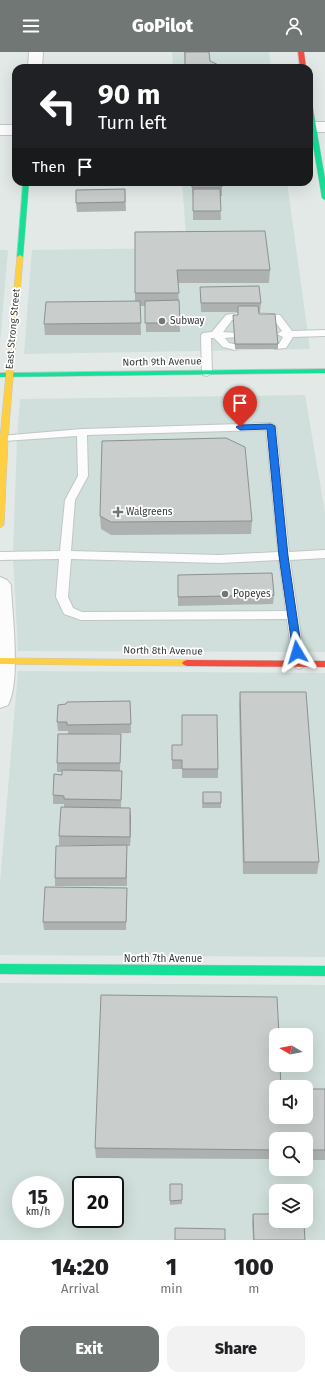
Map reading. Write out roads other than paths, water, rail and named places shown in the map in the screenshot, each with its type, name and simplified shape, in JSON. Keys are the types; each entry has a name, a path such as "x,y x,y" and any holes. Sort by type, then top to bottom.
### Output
{"street":[{"path":"35,64 36,52"},
{"path":"300,52 302,64"},
{"path":"313,117 316,127 325,198"},
{"path":"0,130 12,130"},
{"name":"East Strong Street","path":"0,525 5,375 26,186"},
{"name":"North 9th Avenue","path":"5,375 325,371"},
{"path":"0,585 2,661 0,699"},
{"name":"North 8th Avenue","path":"2,661 325,664"},
{"name":"North 7th Avenue","path":"0,969 325,970"}],"lane":[{"path":"216,334 229,317 238,316"},
{"path":"258,316 278,317 289,334"},
{"path":"276,334 325,333"},
{"path":"216,334 226,345 235,347"},
{"path":"278,347 283,346 289,334"},
{"path":"207,373 206,335 234,335"},
{"path":"4,438 82,432 271,426 284,556 299,664"},
{"path":"82,432 83,476 70,500 62,596 68,611 80,616 292,615"},
{"path":"0,556 66,555 219,558 325,554"}],"place":[{"name":"Subway","path":"162,321"},
{"name":"Walgreens","path":"118,512"},
{"name":"Popeyes","path":"225,594"}]}
